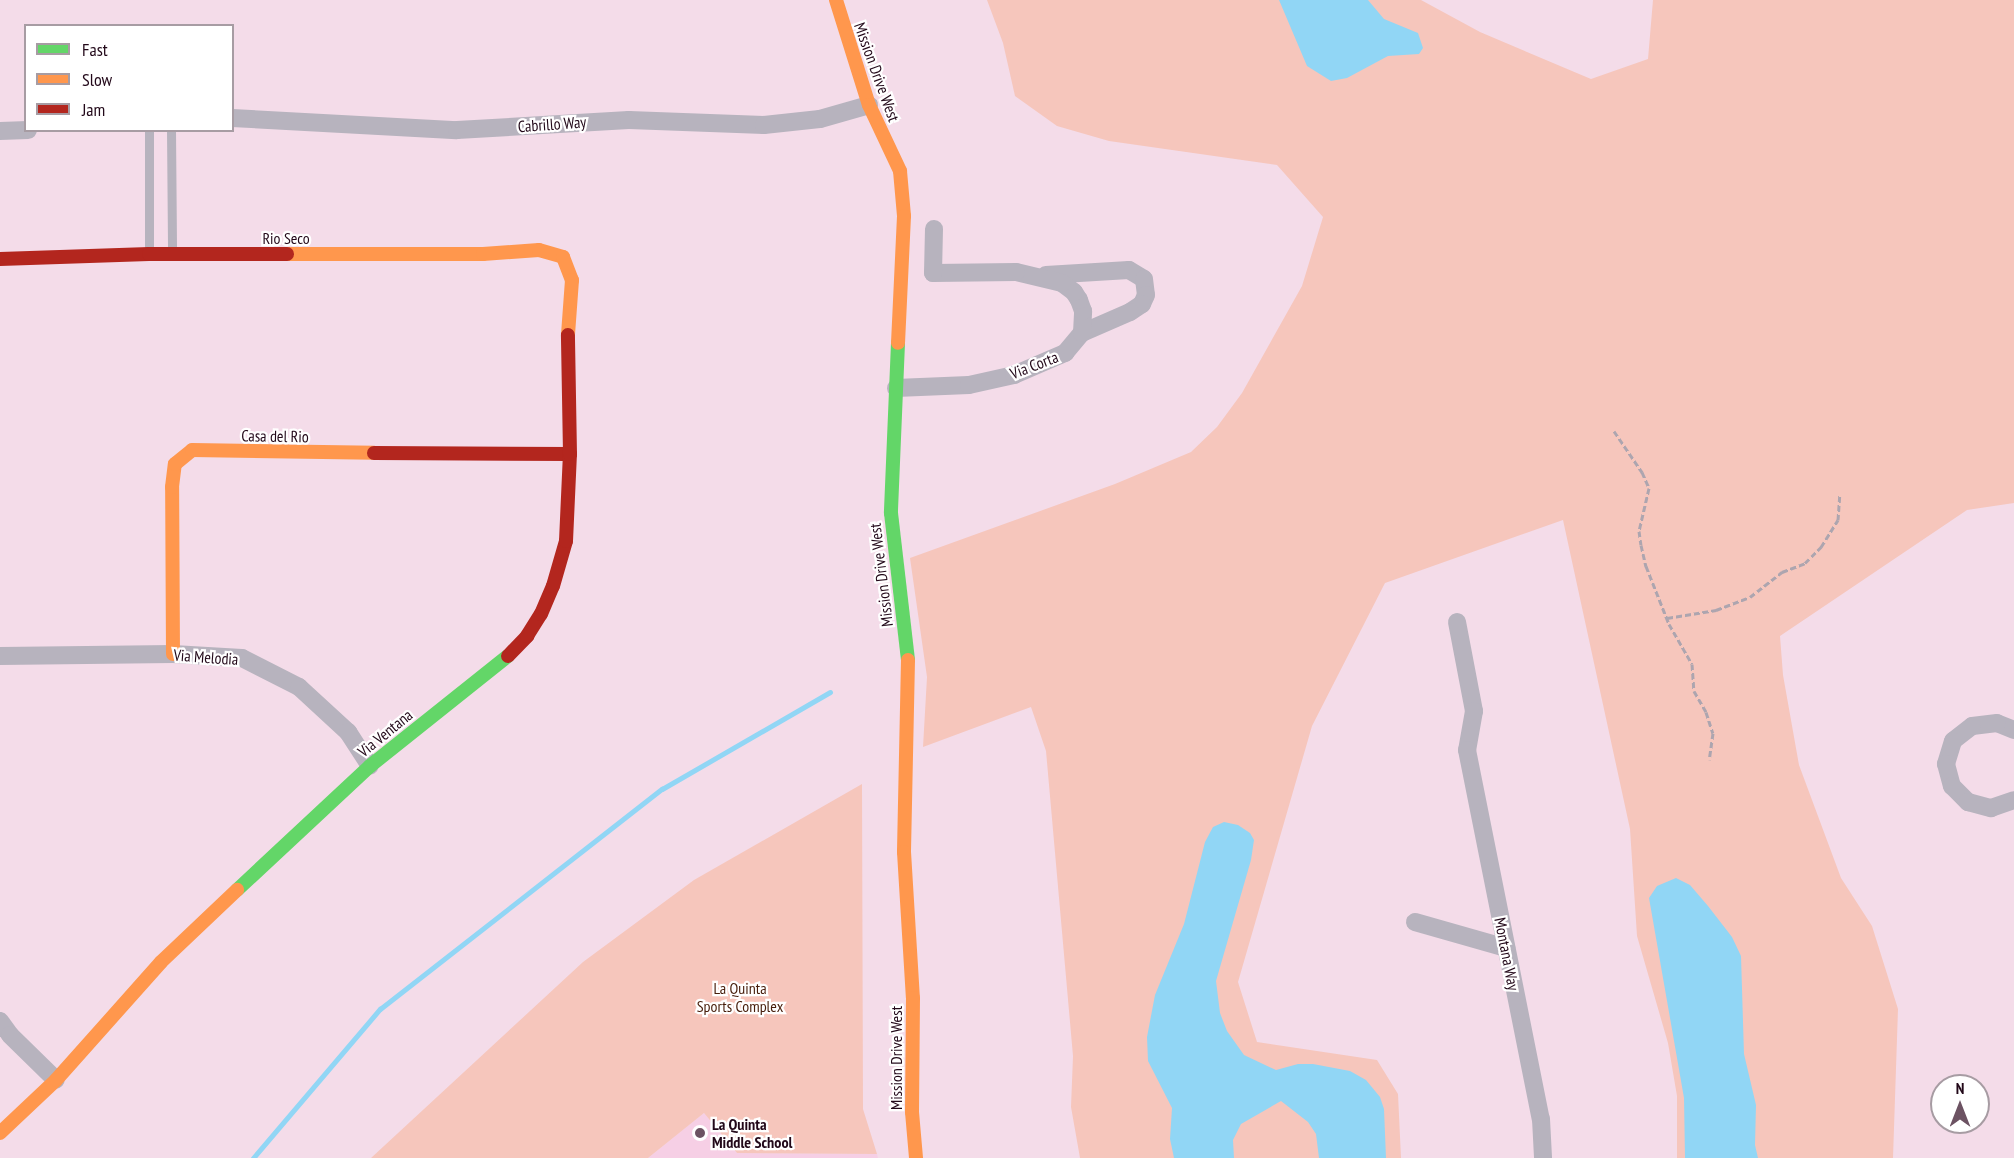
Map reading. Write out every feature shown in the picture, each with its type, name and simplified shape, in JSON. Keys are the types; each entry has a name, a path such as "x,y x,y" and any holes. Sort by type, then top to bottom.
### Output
{"street":[{"name":"Mission Drive West","path":"836,0 869,105 900,171 904,216 891,513 908,661 904,852 913,998 912,1112 916,1158"},
{"name":"Cabrillo Way","path":"234,118 457,130 629,120 764,125 820,119 869,105"},
{"path":"0,132 24,130"},
{"path":"934,229 933,273 1016,272 1062,283 1074,292 1083,311 1082,333 1130,312 1142,304 1146,295 1144,279 1129,270 1038,276"},
{"name":"Rio Seco","path":"0,259 149,254 483,254 539,250 555,254 567,263"},
{"name":"Via Ventana","path":"0,1132 56,1080 160,962 370,766 508,656 527,636 541,614 553,586 566,541 570,454 568,317 572,280 567,263"},
{"name":"Via Corta","path":"896,388 969,385 1014,375 1065,353 1082,333"},
{"name":"Casa del Rio","path":"173,654 172,487 175,464 192,450 244,453 570,454"},
{"name":"Montana Way","path":"1457,622 1474,711 1467,750 1541,1119 1543,1158"},
{"name":"Via Melodia","path":"0,657 173,654 242,658 299,687 348,732 370,766"},
{"path":"2012,808 1991,808 1968,802 1952,786 1946,764 1953,741 1972,726 1997,723 2014,730"},
{"path":"1415,922 1506,948"},
{"path":"0,1021 10,1035 56,1080"}],"lane":[{"path":"149,132 149,254"},
{"path":"171,132 172,255"}],"path":[{"path":"1614,431 1642,472 1648,488 1639,531 1641,545 1646,566 1673,633 1689,657 1694,691 1710,722 1713,742 1710,760"},
{"path":"1667,618 1716,610 1750,597 1782,572 1805,563 1821,547 1838,520 1840,494"}],"shaded area":[{"name":"La Quinta Middle School","path":"704,1113 737,1153 877,1154 878,1158 648,1158"}],"green space":[{"path":"987,0 1421,0 1480,32 1591,79 1648,59 1653,0 2014,0 2014,503 1967,510 1780,636 1783,675 1799,765 1841,878 1872,926 1898,1009 1893,1158 1677,1158 1677,1096 1668,1043 1637,936 1630,829 1563,520 1385,583 1312,726 1238,982 1257,1042 1377,1060 1398,1094 1401,1158 1080,1158 1071,1107 1073,1056 1046,751 1031,707 923,747 927,677 910,558 1115,484 1191,452 1217,427 1242,393 1302,286 1323,217 1277,165 1109,141 1057,126 1015,96 1003,43"},
{"name":"La Quinta Sports Complex","path":"862,784 863,1109 877,1154 737,1153 704,1113 648,1158 371,1158 583,962 694,880"}],"water":[{"path":"1279,0 1368,0 1384,19 1418,33 1423,48 1419,54 1388,56 1347,78 1331,81 1307,66"},
{"path":"1224,822 1238,825 1250,833 1254,840 1251,860 1216,981 1220,1013 1227,1031 1244,1055 1276,1070 1298,1064 1313,1064 1350,1071 1366,1080 1380,1097 1384,1109 1386,1158 1319,1158 1316,1134 1308,1122 1281,1101 1241,1124 1233,1140 1234,1158 1174,1158 1170,1139 1172,1108 1148,1061 1147,1037 1155,995 1184,924 1205,842 1213,827"},
{"path":"1676,878 1690,885 1708,906 1732,937 1741,956 1744,1054 1756,1105 1755,1145 1758,1158 1685,1158 1684,1098 1649,898 1657,886"}],"waterway":[{"path":"253,1158 380,1009 662,789 830,692"}],"traffic: fast":[{"path":"898,343 891,513 908,660"},
{"path":"237,890 370,766 508,656"}],"traffic: slow":[{"path":"836,0 869,105 900,171 904,216 898,343"},
{"path":"287,254 483,254 539,250 563,257 572,280 568,335"},
{"path":"173,654 172,487 175,464 192,450 374,453"},
{"path":"908,660 904,852 913,998 912,1112 916,1158"},
{"path":"0,1133 56,1080 161,962 237,890"}],"traffic: jam":[{"path":"0,259 149,254 287,254"},
{"path":"508,656 527,636 541,614 553,586 566,541 570,454 568,335"},
{"path":"374,453 570,454"}],"place":[{"name":"La Quinta Middle School","path":"700,1133"}]}
